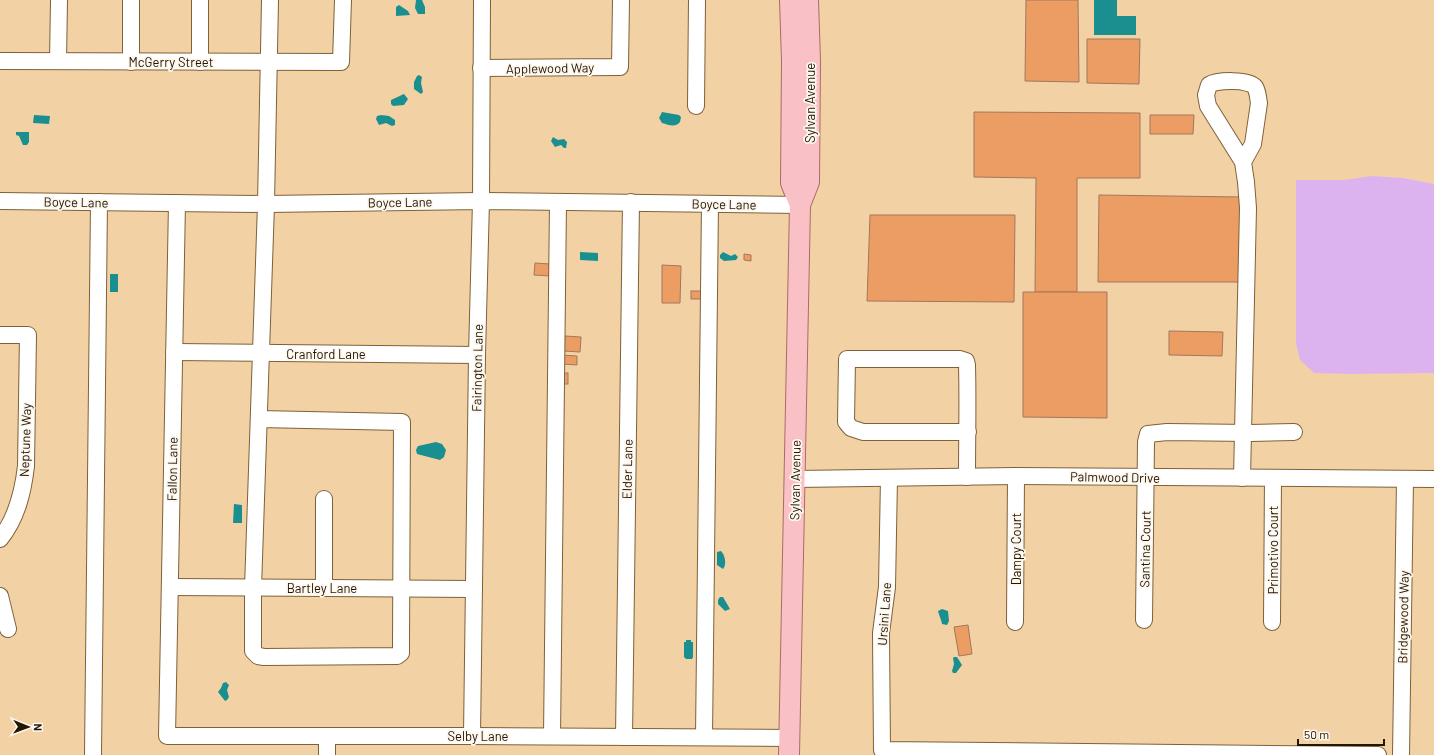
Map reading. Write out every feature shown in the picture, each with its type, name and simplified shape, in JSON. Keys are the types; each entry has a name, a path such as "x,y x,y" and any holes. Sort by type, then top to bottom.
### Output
{"main road":[{"name":"Sylvan Avenue","path":"790,0 792,61 791,183 800,204"},
{"name":"Sylvan Avenue","path":"789,746 800,204 809,182 810,61 808,0"}],"street":[{"path":"58,61 59,0"},
{"path":"131,0 131,62"},
{"path":"200,0 200,62"},
{"path":"259,419 402,422 402,646 401,653 397,656 264,658 258,656 253,651 253,588 266,204 270,62 270,0"},
{"name":"McGerry Street","path":"0,61 341,62 342,0"},
{"name":"Fairington Lane","path":"472,736 477,355 481,201 482,0"},
{"name":"Applewood Way","path":"481,68 620,67 621,0"},
{"path":"696,106 697,0"},
{"path":"1242,478 1248,208 1243,162 1208,106 1206,95 1209,85 1214,82 1223,81 1250,83 1255,87 1259,103 1253,144 1243,162"},
{"name":"Boyce Lane","path":"0,201 266,204 481,201 800,204"},
{"path":"93,755 99,202"},
{"path":"552,736 558,202"},
{"name":"Elder Lane","path":"624,737 631,202"},
{"name":"Fallon Lane","path":"167,736 177,203"},
{"path":"704,737 710,204"},
{"name":"Neptune Way","path":"0,335 28,335 26,466 24,484 20,502 12,520 0,540"},
{"name":"Cranford Lane","path":"174,352 477,355"},
{"path":"967,477 968,432 966,361 960,359 847,359 846,422 851,428 863,432 968,432"},
{"name":"Santina Court","path":"1144,620 1146,442 1148,434 1167,432 1242,432"},
{"path":"1242,432 1294,432"},
{"name":"Palmwood Drive","path":"795,479 1016,476 1434,479"},
{"name":"Dampy Court","path":"1015,622 1016,476"},
{"name":"Ursini Lane","path":"889,478 887,587 881,633 882,750 1378,755"},
{"name":"Primotivo Court","path":"1272,622 1273,478"},
{"name":"Bridgewood Way","path":"1401,755 1405,479"},
{"path":"324,499 324,588"},
{"name":"Bartley Lane","path":"170,587 474,589"},
{"path":"0,596 8,629"},
{"name":"Selby Lane","path":"167,736 704,737 789,746"},
{"path":"327,736 327,755"}],"shaded area":[{"path":"1372,176 1403,178 1434,184 1434,373 1314,373 1300,360 1296,344 1296,180 1344,180"}],"water":[{"path":"416,0 422,0 425,7 425,14 418,14 415,8"},
{"path":"1094,0 1117,0 1117,16 1136,16 1136,35 1094,35"},
{"path":"399,5 408,11 410,15 396,16 396,7"},
{"path":"419,75 422,77 421,83 423,92 421,94 414,89 414,82"},
{"path":"404,94 408,99 404,105 393,106 391,104 391,100"},
{"path":"662,112 679,115 681,117 680,122 676,125 662,123 659,118"},
{"path":"34,115 50,116 49,124 33,123"},
{"path":"377,116 389,116 395,120 395,125 392,126 386,123 379,125 376,119"},
{"path":"16,132 29,132 29,142 27,145 23,145 19,136 16,135"},
{"path":"553,137 558,140 564,139 567,142 566,148 561,145 555,147 551,141"},
{"path":"580,252 598,253 598,261 580,260"},
{"path":"723,252 731,256 735,254 738,257 736,260 724,261 720,258 720,255"},
{"path":"110,274 118,274 118,292 110,292"},
{"path":"436,442 442,444 446,450 444,457 440,460 417,454 416,450 418,446"},
{"path":"234,504 242,505 242,523 233,523"},
{"path":"721,551 725,560 723,569 717,565 717,552"},
{"path":"720,597 723,597 730,609 725,611 718,604"},
{"path":"942,609 948,611 949,621 947,625 942,624 938,612"},
{"path":"686,640 691,640 691,642 693,642 692,659 686,659 684,657 684,642 686,642"},
{"path":"954,657 957,657 962,665 956,673 953,673 952,671"},
{"path":"226,682 229,685 227,690 229,697 225,701 218,692 223,683"}],"building":[{"path":"1026,0 1078,0 1079,82 1025,81"},
{"path":"1087,39 1140,39 1139,84 1087,83"},
{"path":"974,112 1140,113 1140,178 1077,178 1077,292 1035,292 1036,178 974,177"},
{"path":"1150,115 1194,115 1193,134 1150,134"},
{"path":"1099,195 1242,197 1243,282 1098,282"},
{"path":"870,215 1015,215 1014,302 867,301"},
{"path":"744,254 751,255 751,261 744,260"},
{"path":"535,263 550,264 550,276 534,275"},
{"path":"662,265 681,266 680,303 662,303"},
{"path":"691,291 703,291 703,299 691,299"},
{"path":"1023,292 1107,292 1107,418 1023,417"},
{"path":"1169,331 1223,332 1222,356 1169,355"},
{"path":"565,336 581,337 580,352 564,351"},
{"path":"561,355 577,356 577,365 561,364"},
{"path":"561,373 568,373 568,384 561,384"},
{"path":"968,625 972,654 959,656 954,627"}]}
